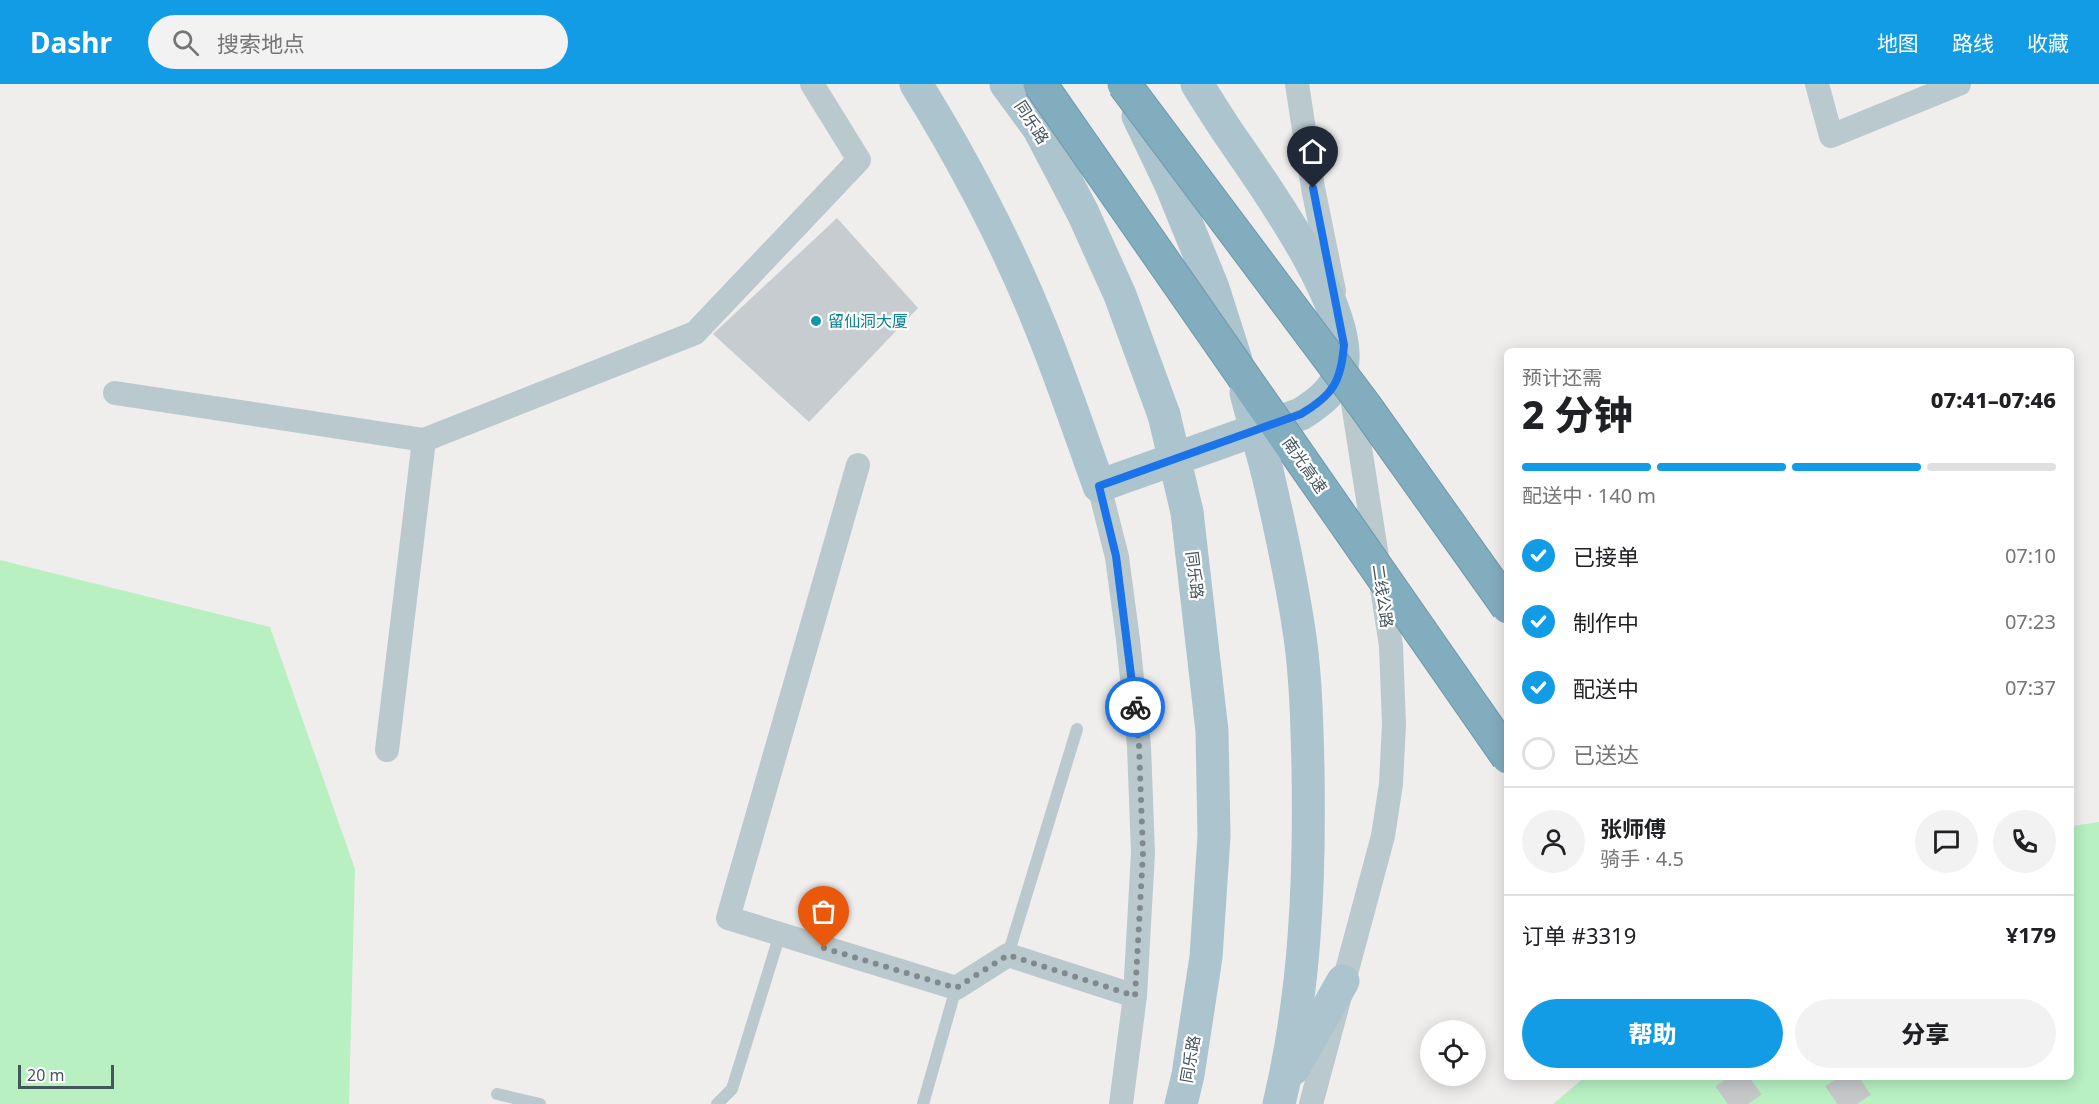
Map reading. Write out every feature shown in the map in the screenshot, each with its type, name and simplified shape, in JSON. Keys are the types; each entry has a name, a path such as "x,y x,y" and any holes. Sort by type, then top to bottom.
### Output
{"highway":[{"name":"南光高速","path":"1040,84 1504,751"},
{"path":"1123,84 1358,397 1504,601"}],"main road":[{"path":"915,84 1008,252 1039,322 1099,486 1301,414 1321,402 1335,384 1342,367 1344,345 1320,278 1279,208 1197,84"},
{"name":"同乐路","path":"1006,84 1039,129 1083,213 1120,295 1164,415 1187,512 1212,731 1214,836 1206,957 1188,1075 1181,1104"},
{"path":"1123,84 1171,184 1213,288 1246,393 1267,471 1285,548 1300,639 1307,730 1310,846 1303,960 1281,1095"},
{"path":"1281,1095 1343,981"}],"street":[{"path":"115,393 424,441 695,333 859,160 812,84"},
{"name":"二线公路","path":"1297,84 1313,188 1344,345 1391,646 1394,724 1391,784 1383,836 1311,1104"},
{"path":"1817,84 1830,136 1959,84"},
{"path":"387,750 424,441"},
{"path":"858,465 728,918 956,988 1008,955 1135,996"},
{"path":"1099,486 1116,556 1139,746 1143,853 1135,996 1121,1104"}],"lane":[{"path":"1008,955 1077,729"},
{"path":"717,1104 732,1089 780,934"},
{"path":"923,1104 956,988"},
{"path":"497,1094 540,1104"}],"green space":[{"path":"0,560 270,627 355,869 349,1104 0,1104"},
{"path":"2099,822 2099,1104 1553,1104 1581,1080 2074,1080 2074,826"}],"building":[{"name":"留仙洞大厦","path":"837,218 918,308 809,422 713,334"}],"tunnel":[{"path":"1731,1080 1748,1104"},
{"path":"1841,1080 1857,1104"}],"way so far":[{"path":"824,948 956,988 1008,955 1135,996 1143,853 1139,746 1135,707"}],"place":[{"name":"留仙洞大厦","path":"816,321"}],"route":[{"path":"1135,707 1116,556 1099,486 1301,414 1321,402 1335,384 1342,367 1344,345 1313,188"}]}
